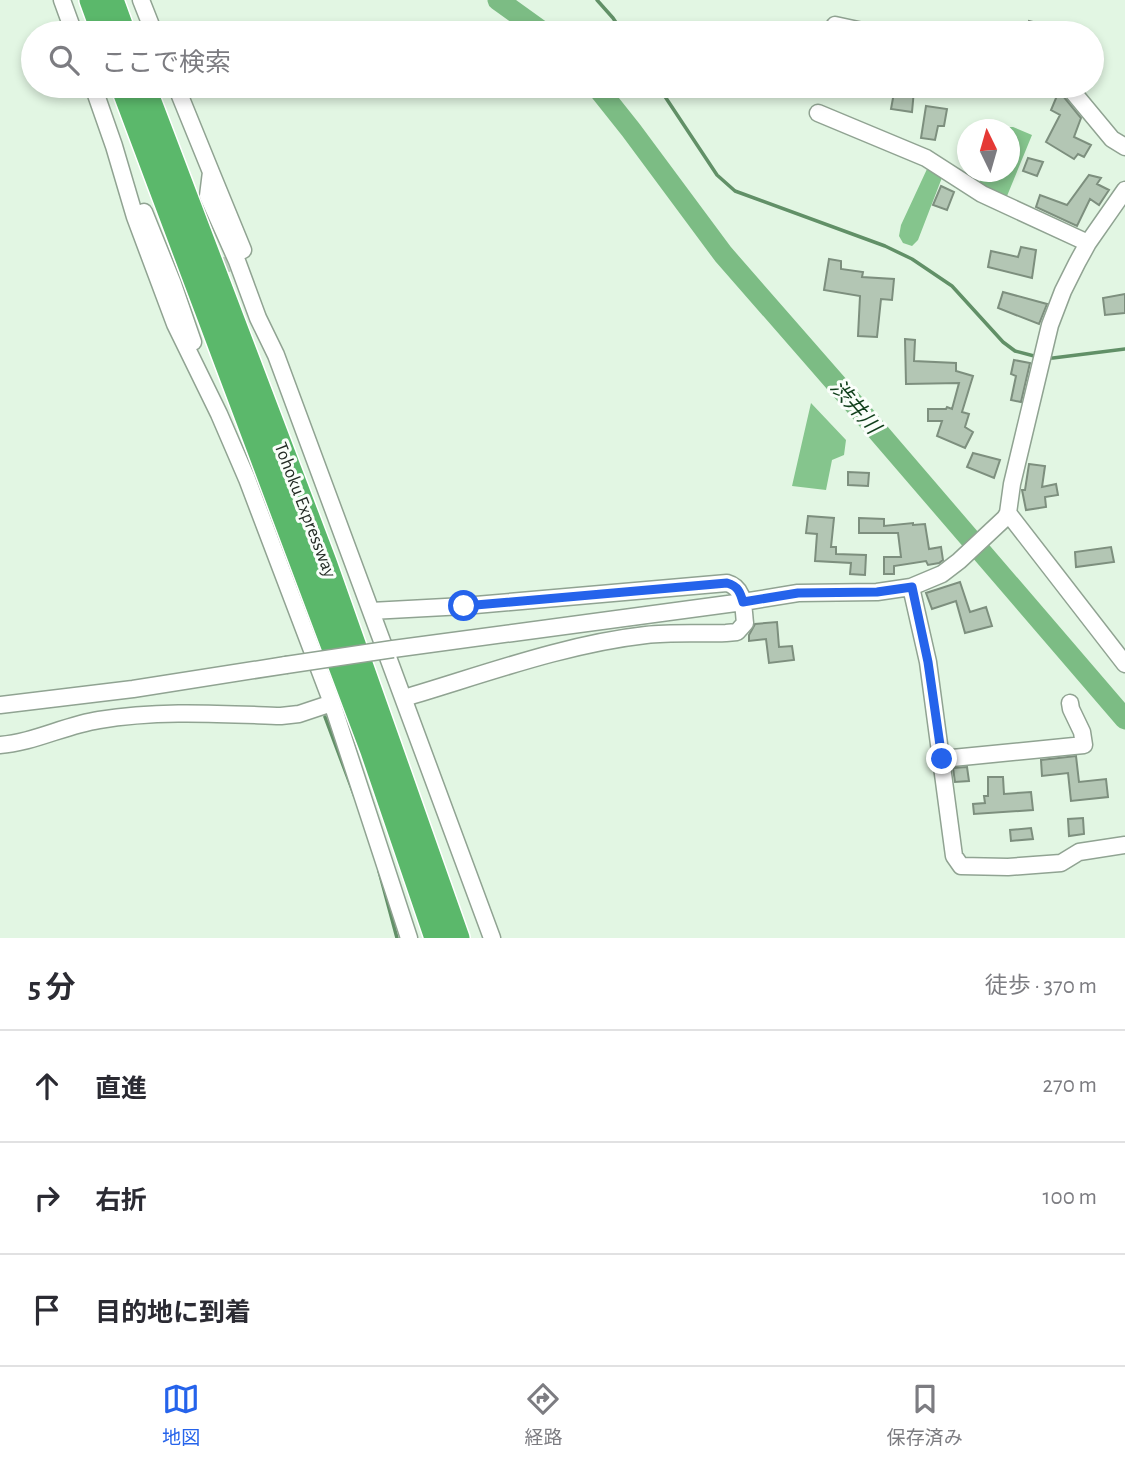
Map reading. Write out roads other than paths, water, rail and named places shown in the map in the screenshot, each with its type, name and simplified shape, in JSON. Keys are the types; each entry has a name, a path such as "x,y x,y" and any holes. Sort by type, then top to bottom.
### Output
{"highway":[{"path":"91,0 99,21"},
{"path":"112,0 120,21"},
{"name":"Tohoku Expressway","path":"127,98 368,738 436,938"},
{"name":"Tohoku Expressway","path":"149,98 325,562 458,938"}],"street":[{"path":"62,0 70,21"},
{"path":"141,0 149,21"},
{"path":"97,98 153,268 175,324 247,479 332,703 409,938"},
{"path":"181,98 258,288 276,355 492,938"},
{"path":"1078,98 1112,139 1125,147"},
{"path":"818,113 926,158 982,194 1088,243"},
{"path":"114,146 177,283 207,391"},
{"path":"211,172 208,195 232,262 276,355"},
{"path":"0,705 133,689 393,649 798,593 877,592 912,587 942,574 1006,515 1050,325 1063,291 1088,243 1125,190"},
{"path":"1006,515 1125,664"},
{"path":"371,611 464,606 727,583 734,585 743,602 745,622 737,632 648,634 593,644 404,698"},
{"path":"912,587 928,662 954,856 961,866 1008,867 1061,863 1079,852 1125,845"},
{"path":"0,745 98,720 170,714 281,716 299,714 332,703"},
{"path":"942,759 1084,745 1082,732 1070,703"}],"waterway":[{"name":"渋井川","path":"498,0 527,21"},
{"path":"597,0 615,21"},
{"name":"渋井川","path":"606,98 723,254 1125,719"},
{"path":"666,98 717,175 735,191 885,246 912,259 952,286 1003,342 1015,351 1038,357"},
{"path":"1046,358 1125,349"},
{"path":"325,717 355,797"},
{"path":"379,871 397,938"}],"tunnel":[{"path":"180,281 228,264"}]}
